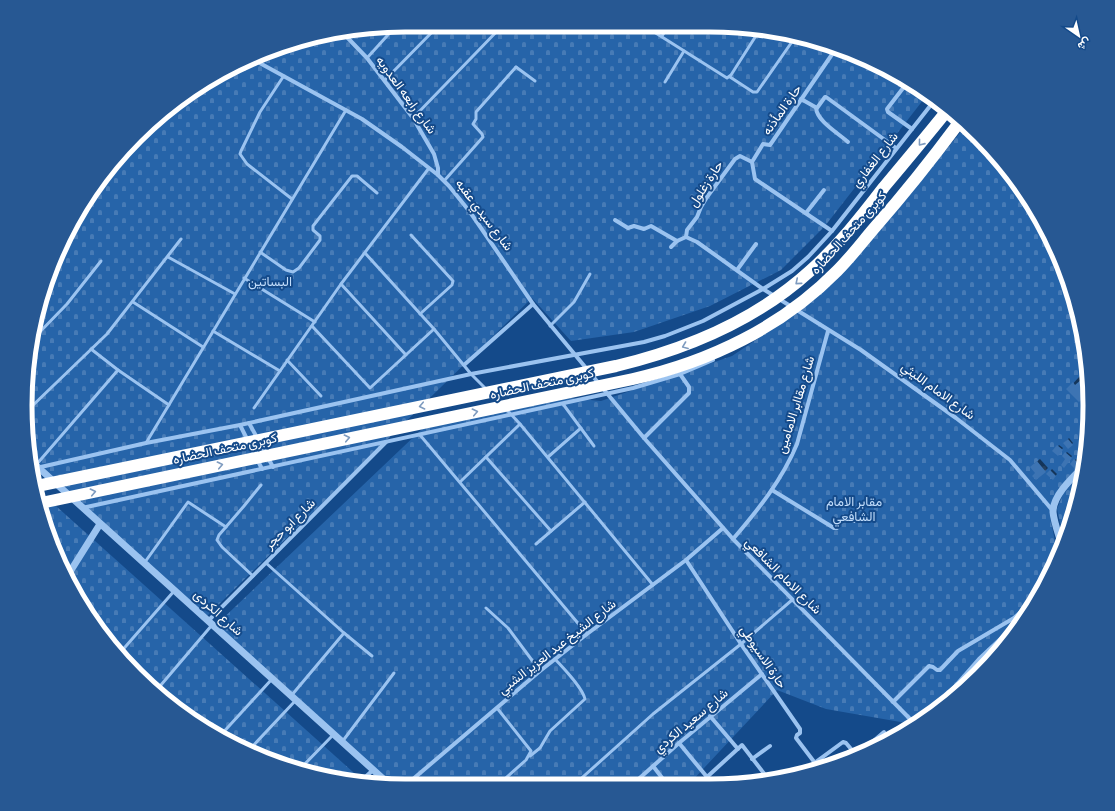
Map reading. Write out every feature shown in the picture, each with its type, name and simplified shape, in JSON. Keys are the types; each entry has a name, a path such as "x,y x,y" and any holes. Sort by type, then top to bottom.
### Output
{"highway":[{"name":"كوبرى متحف الحضاره","path":"41,485 616,366 658,355 697,341 724,329 755,312 810,272 846,234 944,115"},
{"name":"كوبرى متحف الحضاره","path":"45,502 633,379 674,368 714,354 770,324 805,299 836,272 896,203 957,126"}],"street":[{"name":"شارع رابعه العدويه","path":"347,37 385,80 413,118 434,154 438,168 438,175"},
{"name":"حارة المأذنه","path":"752,162 763,144 770,145 833,53"},
{"name":"شارع سيدي عقبه","path":"258,62 346,110 402,147 438,175 463,203 550,326 644,438"},
{"path":"904,87 887,109 888,112 912,129"},
{"path":"816,108 824,97 826,97 896,148"},
{"path":"801,99 816,108 816,112 822,120 848,142"},
{"name":"شارع الغفاري","path":"37,467 146,443 240,425 471,374 644,342 665,336 703,321 764,289 792,271 808,257 832,231 931,105"},
{"path":"884,225 961,129"},
{"name":"حارة زغلول","path":"686,237 687,230 697,217 704,202 735,159 740,156 752,162"},
{"path":"752,162 756,179 832,231"},
{"path":"806,214 824,190"},
{"path":"615,220 628,228 634,226 644,229 651,226 677,241"},
{"path":"672,247 677,241 686,237 697,242 764,289"},
{"path":"737,270 756,244"},
{"path":"730,352 766,331 796,310 828,285 858,256"},
{"name":"شارع الامام الليثي","path":"764,289 828,331 861,350 956,418 1010,460 1053,512 1059,536"},
{"path":"464,365 533,304"},
{"name":"شارع مقاابر الامامين","path":"732,539 758,511 788,465 797,444 828,331"},
{"path":"82,508 633,388 680,374 719,357"},
{"path":"644,438 689,393 689,387 680,374"},
{"path":"249,423 273,466"},
{"path":"240,425 262,469"},
{"name":"شارع الامام الشافعي","path":"644,438 732,539 911,720"},
{"name":"شارع ابو حجر","path":"210,623 252,576 386,442"},
{"name":"شارع الكردى","path":"38,469 145,562 210,623 382,778"},
{"path":"1053,512 1056,501 1061,492 1077,474"},
{"path":"772,490 834,528 837,528 844,516 854,521"},
{"path":"71,571 100,524"},
{"name":"شارع الشيخ عبد العزيز الشبي","path":"413,779 540,671 686,560 723,528"},
{"name":"حارة الاسيوطي","path":"686,560 741,644 800,729 800,732 796,738 815,763"},
{"path":"893,702 929,666 940,670 958,651 1003,625 1021,612"},
{"path":"1003,625 1009,629"},
{"path":"954,687 999,642"},
{"name":"شارع سعيد الكردي","path":"639,779 710,716 762,674"},
{"path":"710,716 738,749"},
{"path":"874,740 884,732"},
{"path":"815,763 843,742 846,743 852,751"},
{"path":"679,743 707,777 742,746 765,775"},
{"path":"752,759 770,746"},
{"path":"653,766 663,779"},
{"path":"366,777 373,770"}],"lane":[{"path":"385,80 432,32"},
{"path":"413,118 496,32"},
{"path":"655,32 725,77 730,77 753,92 757,92 792,42"},
{"path":"662,36 665,32"},
{"path":"367,58 390,33"},
{"path":"730,77 757,35"},
{"path":"665,82 684,51"},
{"path":"444,181 483,137 473,124 476,118 476,112 516,67 535,81"},
{"path":"283,77 255,121 240,154 247,164 292,199"},
{"path":"146,443 346,110"},
{"path":"254,408 341,284 429,168"},
{"path":"260,252 291,272 296,271 320,238 313,230 313,226 352,176 356,176 377,193"},
{"path":"411,235 452,281 452,285 420,314"},
{"path":"32,406 107,334 181,239"},
{"path":"365,252 434,329 471,374 492,394"},
{"path":"168,257 235,294"},
{"path":"39,333 67,304 102,261"},
{"path":"550,326 574,302 590,274"},
{"path":"244,278 315,322"},
{"path":"341,284 406,355"},
{"path":"133,302 203,347"},
{"path":"312,326 370,388 434,329"},
{"path":"213,331 280,371"},
{"path":"91,349 118,370 169,405"},
{"path":"287,360 321,396"},
{"path":"37,465 118,370"},
{"path":"502,404 548,457 653,585"},
{"path":"563,404 594,446"},
{"path":"460,482 520,424"},
{"path":"548,457 580,428"},
{"path":"420,435 587,634"},
{"path":"486,457 551,531"},
{"path":"252,576 222,547 217,540 219,535 261,485"},
{"path":"145,562 188,502 226,527"},
{"path":"536,544 585,502"},
{"path":"266,563 372,656"},
{"path":"123,650 175,590"},
{"path":"581,779 653,714 741,644 792,600"},
{"path":"486,608 508,628 540,671"},
{"path":"159,686 210,623"},
{"path":"253,746 294,698 344,633"},
{"path":"505,779 540,748 550,732 585,699 555,659"},
{"path":"342,742 394,673"},
{"path":"224,732 272,679"},
{"path":"497,708 529,747 531,751 530,756"},
{"path":"304,765 334,735"}],"green space":[{"name":"البساتين","path":"406,32 710,32 758,35 806,45 852,60 896,82 923,100 825,226 781,270 710,306 634,332 571,341 532,298 206,617 36,460 33,430 32,406 35,357 45,309 60,263 82,219 109,178 141,141 178,109 219,82 263,60 285,52 333,39 357,35"},
{"name":"مقابر الامام الشافعي","path":"962,130 974,141 1006,178 1020,198 1033,219 1055,263 1063,285 1076,333 1080,357 1083,406 1078,467 1058,489 1050,517 1057,544 1033,592 1006,633 974,670 937,702 906,723 826,709 777,690 694,779 384,778 216,625 422,429 568,398 601,401 732,356 787,319 893,215"},
{"path":"1076,479 1062,530 1057,509 1063,494"},
{"path":"43,494 357,776 333,772 285,759 240,740 219,729 178,702 141,670 109,633 82,592 60,548"}],"building":[{"path":"1082,379 1083,399 1079,402 1066,389 1073,382 1075,385"},
{"path":"1068,439 1073,445 1068,449 1063,443"},
{"path":"1057,445 1063,450 1058,456 1052,451"},
{"path":"1065,452 1072,458 1064,468 1061,465 1065,459 1062,456"},
{"path":"1074,459 1078,463 1078,467 1075,469 1070,464"},
{"path":"1037,461 1046,472 1036,480 1032,476 1035,473 1030,467"},
{"path":"1050,470 1056,476 1053,480 1046,474"}]}
